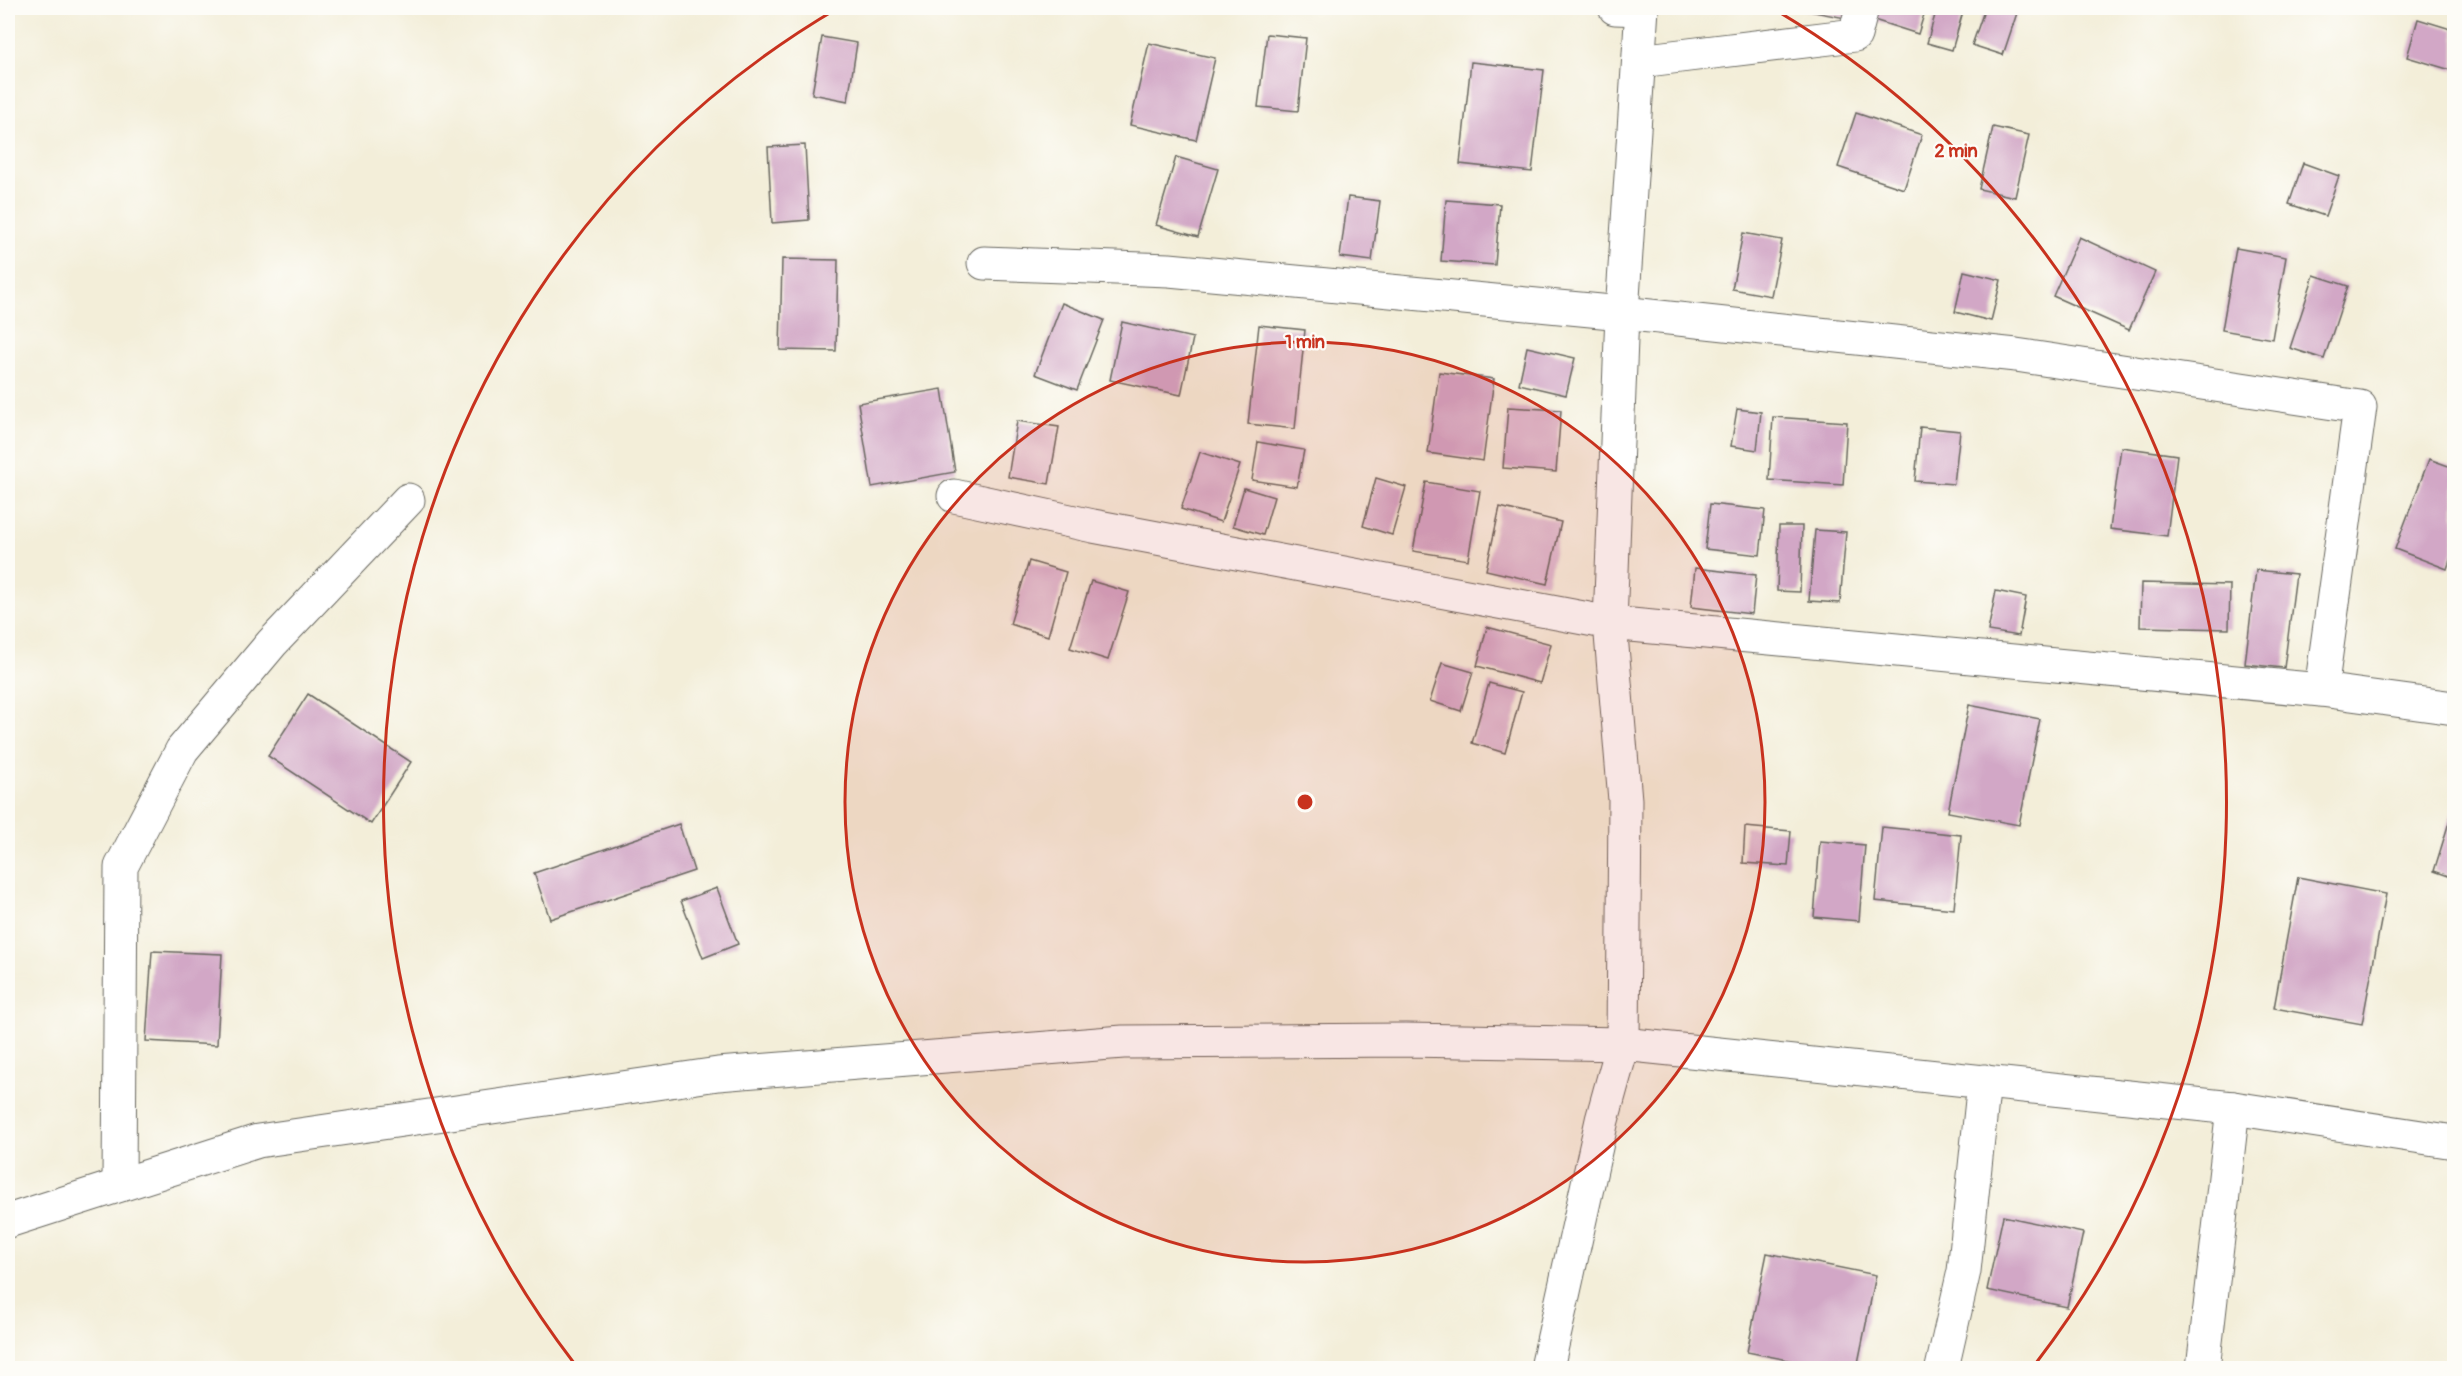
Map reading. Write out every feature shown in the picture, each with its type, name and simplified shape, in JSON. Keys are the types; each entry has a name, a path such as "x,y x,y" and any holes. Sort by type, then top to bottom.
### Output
{"street":[{"path":"1547,1368 1602,1120 1623,1044 1625,800 1610,623 1622,313 1638,61 1633,8"},
{"path":"1638,61 1855,35 1862,8"},
{"path":"984,263 1168,270 1622,313 2016,355 2360,407 2321,690"},
{"path":"954,496 1093,526 1610,623 2321,690 2454,708"},
{"path":"119,1184 122,867 182,750 272,643 408,500"},
{"path":"8,1221 258,1141 718,1074 1123,1042 1406,1040 1623,1044 2233,1108 2454,1142"},
{"path":"1942,1368 1964,1271 1984,1082"},
{"path":"2203,1368 2233,1108"}],"building":[{"path":"1805,8 1853,8 1850,19 1804,10"},
{"path":"1878,8 1926,8 1918,34 1874,20"},
{"path":"1937,8 1964,8 1952,50 1927,43"},
{"path":"1985,8 2018,10 2003,55 1972,45"},
{"path":"2418,19 2454,30 2454,71 2407,57"},
{"path":"1267,34 1306,38 1298,111 1258,107"},
{"path":"822,37 857,43 848,101 812,94"},
{"path":"1149,43 1215,58 1196,140 1130,125"},
{"path":"1471,62 1544,70 1532,172 1460,164"},
{"path":"1856,113 1922,135 1904,189 1838,167"},
{"path":"1993,127 2029,135 2015,197 1979,189"},
{"path":"805,145 809,220 772,223 768,147"},
{"path":"1176,157 1218,169 1198,237 1156,225"},
{"path":"2303,163 2339,176 2325,216 2289,204"},
{"path":"1348,197 1380,201 1372,261 1340,257"},
{"path":"1446,200 1500,204 1495,265 1441,261"},
{"path":"1743,233 1782,240 1771,296 1732,289"},
{"path":"2079,237 2155,272 2129,330 2053,296"},
{"path":"2236,248 2286,257 2272,339 2222,330"},
{"path":"782,259 838,260 836,351 780,350"},
{"path":"1964,271 2001,280 1991,321 1955,312"},
{"path":"2314,275 2348,286 2324,359 2290,348"},
{"path":"1062,303 1104,320 1077,390 1035,374"},
{"path":"1122,322 1193,338 1181,395 1110,380"},
{"path":"1259,325 1305,330 1295,429 1248,424"},
{"path":"1527,347 1575,358 1566,395 1519,384"},
{"path":"1439,372 1494,379 1483,461 1428,453"},
{"path":"942,389 955,472 872,487 858,403"},
{"path":"1508,407 1561,410 1556,472 1503,468"},
{"path":"1737,409 1761,412 1757,450 1731,446"},
{"path":"1773,417 1847,422 1843,485 1769,480"},
{"path":"1017,421 1059,427 1049,484 1008,477"},
{"path":"1920,427 1960,431 1954,484 1915,481"},
{"path":"1258,442 1304,450 1297,487 1252,480"},
{"path":"2121,447 2177,455 2167,536 2110,529"},
{"path":"1200,452 1240,465 1221,522 1181,509"},
{"path":"2429,459 2454,468 2454,548 2447,569 2395,549"},
{"path":"1376,478 1406,487 1392,535 1363,526"},
{"path":"1426,482 1480,491 1468,560 1413,551"},
{"path":"1244,488 1274,497 1263,535 1233,526"},
{"path":"1710,504 1765,510 1760,555 1705,549"},
{"path":"1500,507 1561,522 1547,584 1486,570"},
{"path":"1779,526 1802,526 1800,592 1777,591"},
{"path":"1815,530 1846,532 1840,603 1809,601"},
{"path":"1029,561 1066,572 1048,636 1010,624"},
{"path":"1695,568 1756,575 1752,614 1691,607"},
{"path":"2256,570 2296,574 2284,668 2245,664"},
{"path":"1091,581 1129,592 1108,660 1070,648"},
{"path":"2141,583 2230,585 2229,629 2140,627"},
{"path":"1996,591 2026,597 2019,636 1988,631"},
{"path":"1487,627 1551,644 1540,683 1477,666"},
{"path":"1442,663 1473,672 1461,711 1430,701"},
{"path":"1489,683 1522,692 1505,753 1472,743"},
{"path":"308,694 411,762 371,824 268,756"},
{"path":"1969,705 2040,719 2019,825 1948,812"},
{"path":"2454,806 2454,878 2434,871"},
{"path":"679,824 694,871 550,919 534,873"},
{"path":"1745,827 1791,831 1788,866 1743,863"},
{"path":"1882,827 1961,835 1954,909 1875,901"},
{"path":"1820,841 1865,845 1859,921 1814,917"},
{"path":"2298,877 2386,894 2362,1024 2274,1008"},
{"path":"717,888 738,944 703,958 681,901"},
{"path":"152,951 222,954 217,1045 146,1041"},
{"path":"2003,1216 2083,1233 2067,1307 1987,1290"},
{"path":"1767,1253 1876,1275 1857,1368 1829,1368 1747,1352"}]}
